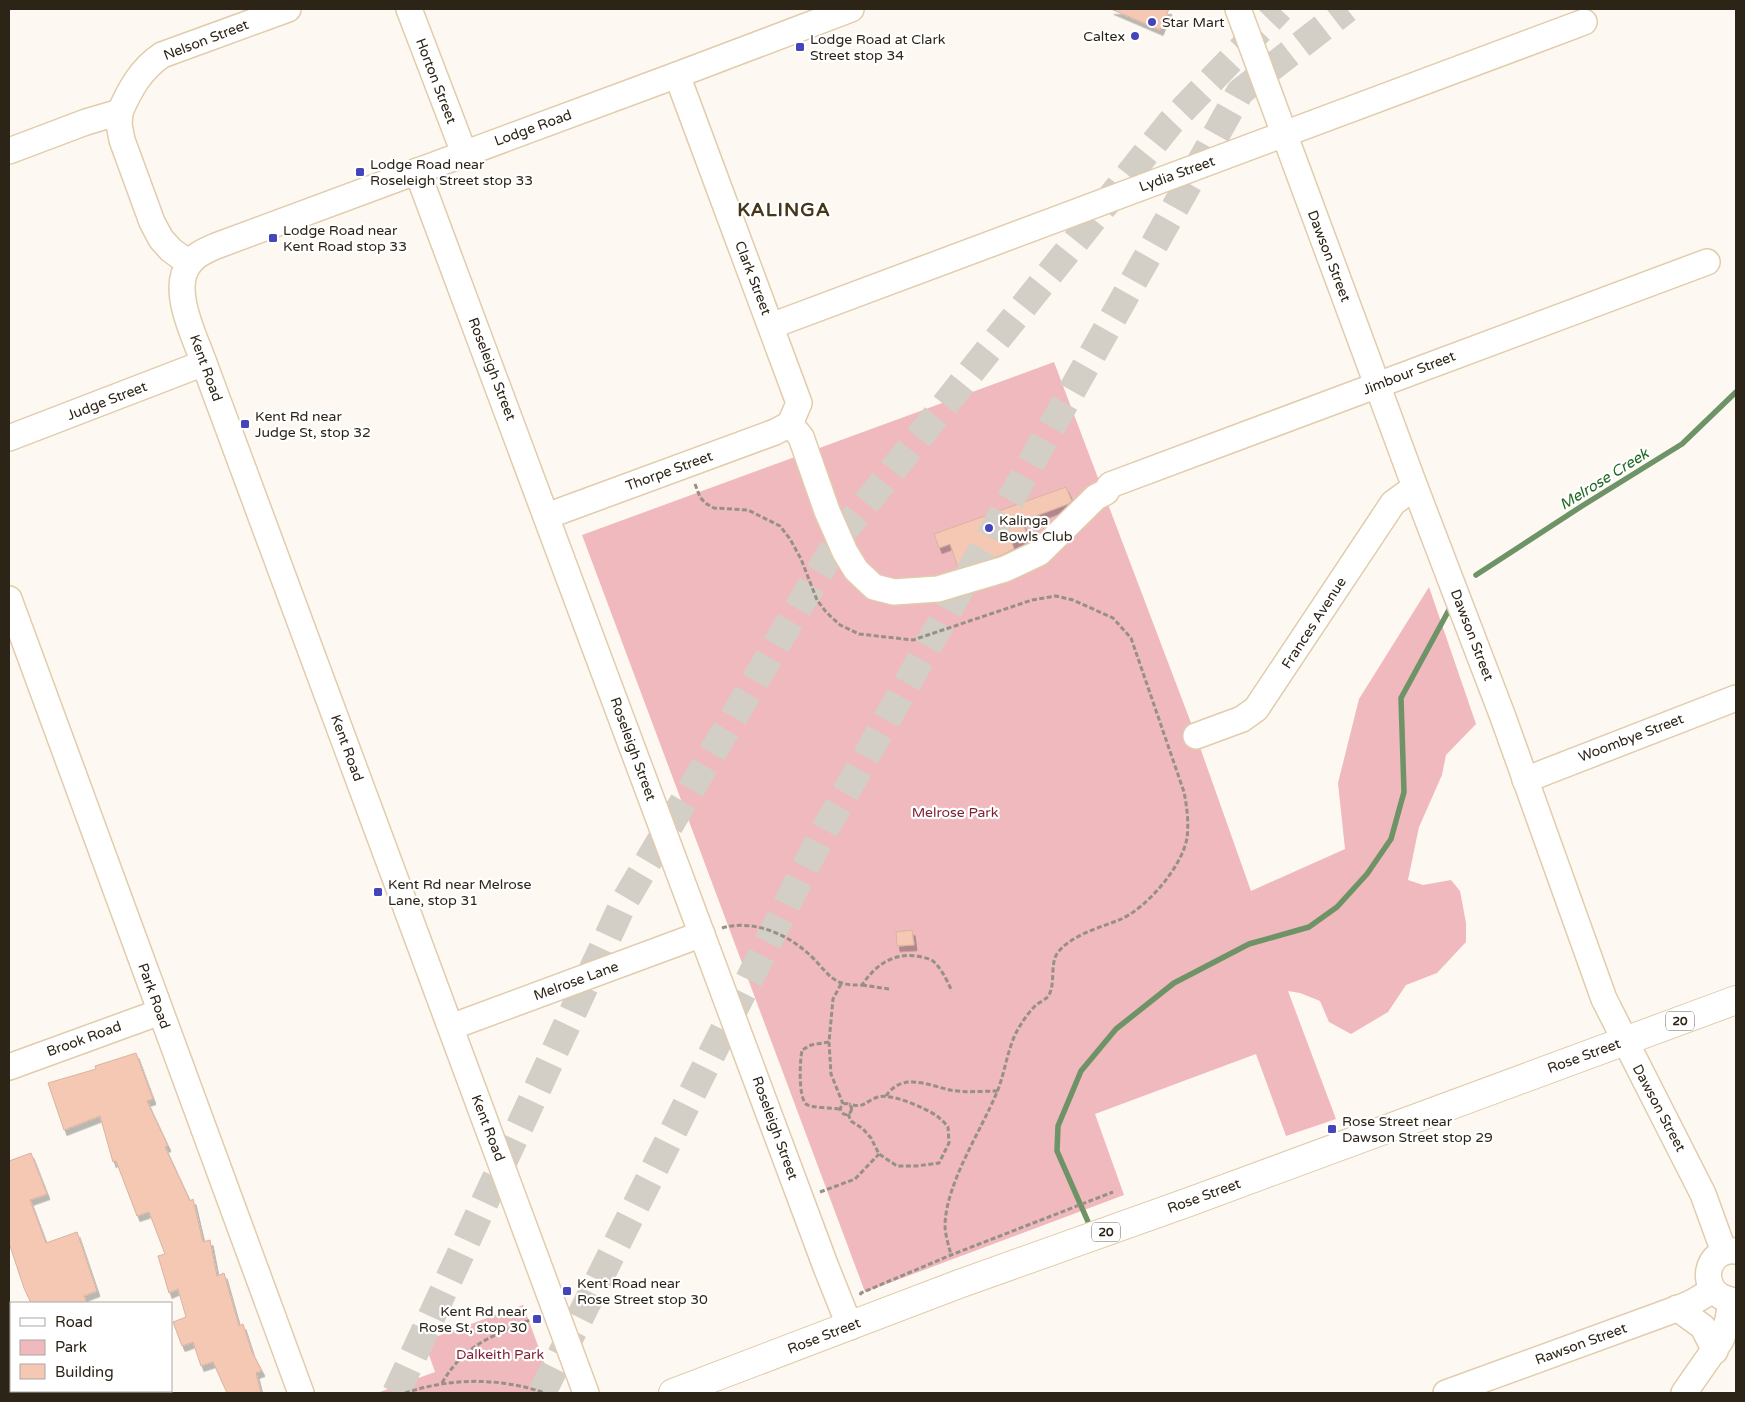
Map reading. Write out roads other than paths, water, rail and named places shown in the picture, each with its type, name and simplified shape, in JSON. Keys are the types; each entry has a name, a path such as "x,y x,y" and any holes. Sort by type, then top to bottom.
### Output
{"main road":[{"name":"Rose Street","path":"673,1393 959,1284 1189,1202 1736,1000"}],"street":[{"name":"Nelson Street","path":"120,112 141,73 162,56 288,9"},
{"name":"Horton Street","path":"409,9 464,153"},
{"name":"Lodge Road","path":"189,263 201,253 216,246 851,9"},
{"name":"Dawson Street","path":"1238,9 1525,780 1604,1000 1699,1186 1730,1252"},
{"name":"Lydia Street","path":"771,326 1584,22"},
{"name":"Clark Street","path":"677,75 799,403 790,424"},
{"path":"9,151 86,122 120,112 119,124 122,140 152,222 161,239 171,250 189,263"},
{"name":"Roseleigh Street","path":"417,171 850,1327"},
{"name":"Jimbour Street","path":"790,424 801,436 827,511 845,552 856,570 874,587 894,592 938,589 1005,569 1040,553 1096,497 1106,492 1110,485 1707,262"},
{"name":"Kent Road","path":"189,263 183,276 184,307 586,1393"},
{"name":"Judge Street","path":"9,438 204,363"},
{"name":"Thorpe Street","path":"547,516 775,432 790,424"},
{"name":"Frances Avenue","path":"1196,736 1242,720 1256,709 1393,502 1415,487"},
{"name":"Park Road","path":"9,599 301,1393"},
{"name":"Woombye Street","path":"1525,780 1736,698"},
{"name":"Melrose Lane","path":"451,1027 702,934"},
{"name":"Brook Road","path":"9,1067 160,1012"},
{"path":"1684,1393 1715,1351 1726,1328 1727,1296 1709,1284 1709,1268 1718,1256 1730,1252"},
{"name":"Rawson Street","path":"1446,1393 1693,1302 1727,1296"},
{"path":"1677,1308 1703,1327 1715,1351"}],"waterway":[{"name":"Melrose Creek","path":"1476,575 1682,444 1736,392"},
{"name":"Melrose Creek","path":"1089,1224 1057,1151 1058,1126 1081,1071 1116,1029 1174,983 1249,944 1309,927 1337,907 1367,874 1391,839 1404,792 1401,698 1450,608"}],"tunnel":[{"path":"396,1393 623,904 843,532 1171,122 1280,9"},
{"path":"542,1393 819,840 1240,92 1347,9"}],"place":[{"name":"Star Mart","path":"1152,22"},
{"name":"Caltex","path":"1135,36"},
{"name":"Lodge Road at Clark Street stop 34","path":"800,47"},
{"name":"Lodge Road near Roseleigh Street stop 33","path":"360,172"},
{"name":"Lodge Road near Kent Road stop 33","path":"273,238"},
{"name":"Kent Rd near Judge St, stop 32","path":"245,424"},
{"name":"Kalinga Bowls Club","path":"989,528"},
{"name":"Kent Rd near Melrose Lane, stop 31","path":"378,892"},
{"name":"Rose Street near Dawson Street stop 29","path":"1332,1129"},
{"name":"Kent Road near Rose Street stop 30","path":"567,1291"},
{"name":"Kent Rd near Rose St, stop 30","path":"537,1319"}],"district":[{"name":"KALINGA","path":"784,210"}],"park label":[{"name":"Melrose Park","path":"955,812"},
{"name":"Dalkeith Park","path":"500,1354"}]}
